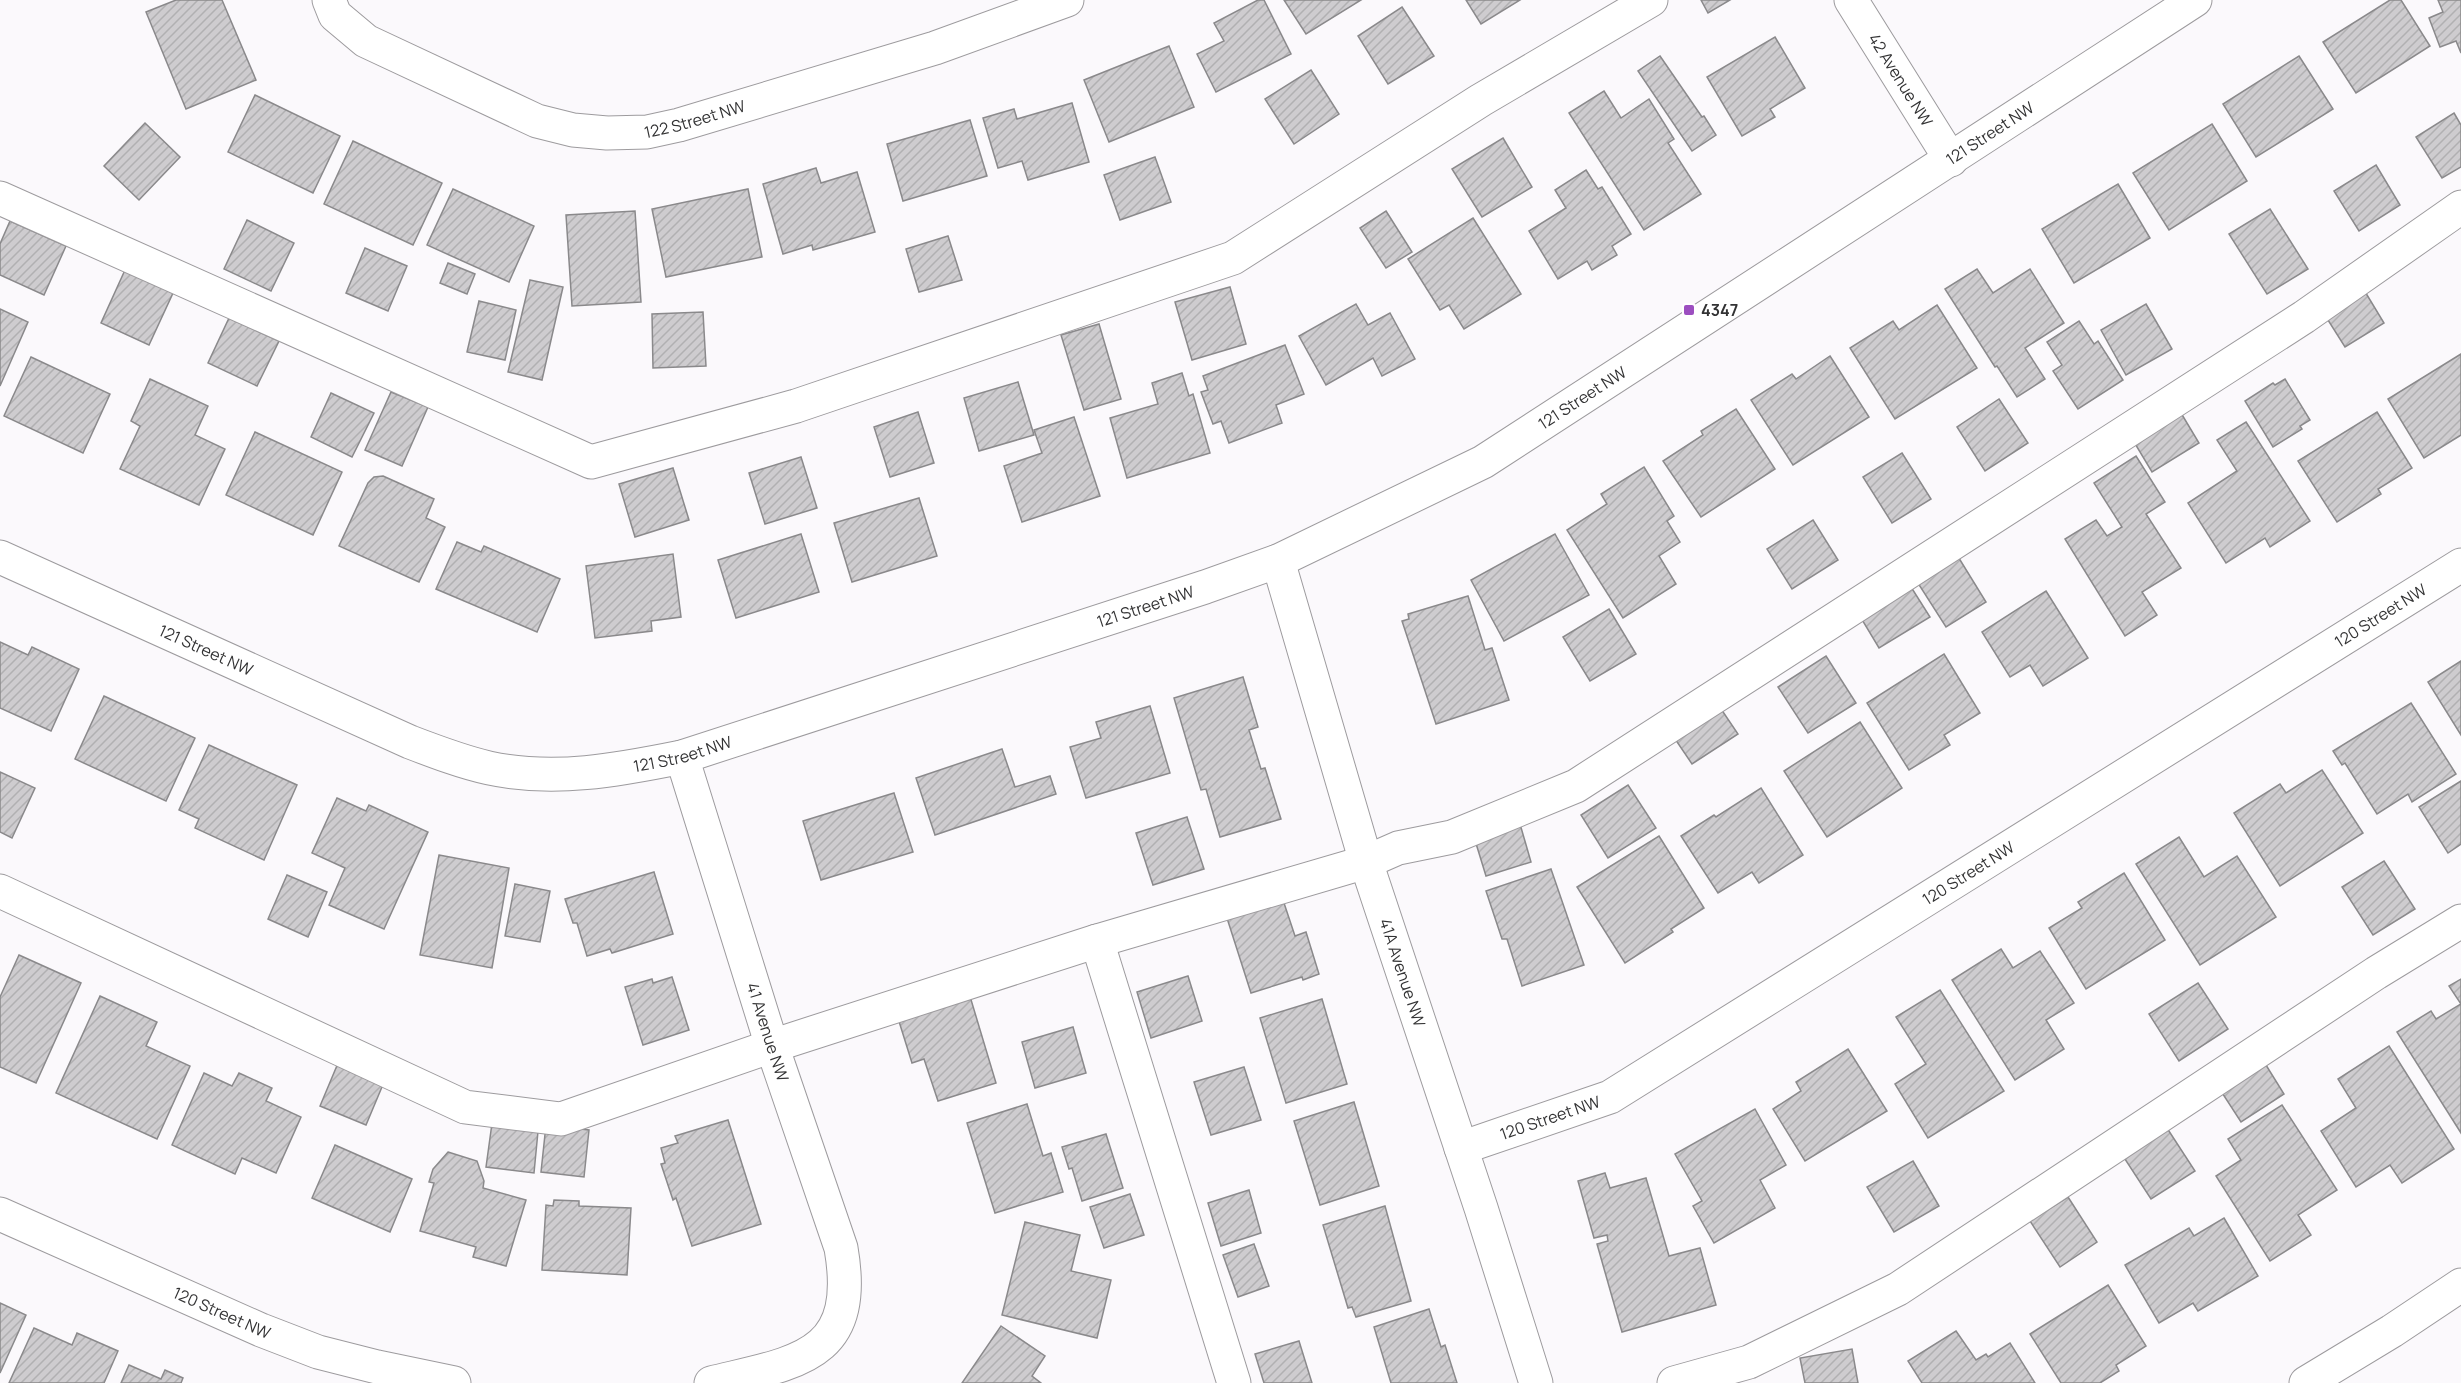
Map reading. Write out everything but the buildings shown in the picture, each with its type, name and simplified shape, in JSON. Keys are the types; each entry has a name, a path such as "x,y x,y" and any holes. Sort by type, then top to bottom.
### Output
{"street":[{"name":"122 Street NW","path":"332,8 366,41 537,121 573,130 607,133 647,132 679,125 935,48 1067,0"},
{"path":"0,198 591,462 796,406 1233,258 1481,100 1651,0"},
{"name":"42 Avenue NW","path":"1851,0 1951,160"},
{"name":"121 Street NW","path":"0,557 410,742 454,758 489,768 523,774 564,775 607,772 682,757 1205,587 1278,561 1483,462 2195,0"},
{"path":"0,891 465,1107 561,1119 772,1046 1097,941 1366,862 1398,848 1452,837 1576,786 2304,317 2461,207"},
{"name":"41A Avenue NW","path":"1278,561 1366,862 1536,1383"},
{"name":"120 Street NW","path":"1461,1148 1610,1097 2461,565"},
{"name":"41 Avenue NW","path":"682,757 772,1046 841,1248 845,1272 843,1306 835,1325 822,1345 789,1364 711,1383"},
{"path":"1674,1383 1749,1362 1898,1289 2376,973 2460,922"},
{"path":"1097,941 1234,1383"},
{"name":"120 Street NW","path":"0,1214 261,1330 318,1352 454,1383"},
{"path":"2306,1383 2392,1331 2461,1285"}],"place":[{"name":"4347","path":"1689,310"}]}
